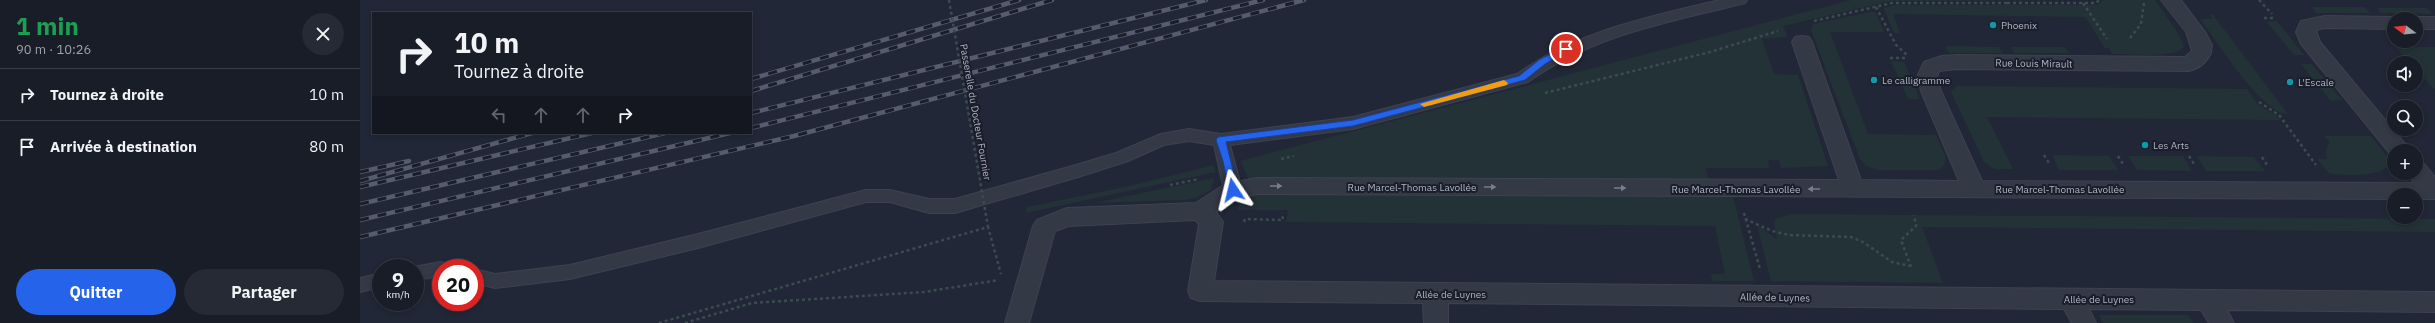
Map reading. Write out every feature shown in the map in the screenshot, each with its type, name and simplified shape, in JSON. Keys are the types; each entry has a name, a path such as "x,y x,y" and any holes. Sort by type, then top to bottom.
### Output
{"street":[{"name":"Rue Louis Mirault","path":"1974,189 1931,91 1927,77 1931,67 1942,63 1957,62 2189,64 2198,59 2202,51 2201,42 2170,0"},
{"path":"2387,23 2321,23 2308,25 2306,32 2310,44 2394,144"},
{"path":"2423,23 2435,23"},
{"path":"1802,42 1853,189"},
{"path":"2423,178 2434,191"},
{"name":"Rue Marcel-Thomas Lavollée","path":"1201,211 1233,190 1257,186 2434,191"},
{"path":"1017,323 1045,226 1067,217 1201,211"},
{"name":"Allée de Luynes","path":"1201,211 1211,222 1200,291 2435,302"},
{"path":"1435,294 1436,323"},
{"path":"2072,299 2084,323"},
{"path":"2208,300 2222,323"}],"lane":[{"path":"484,278 495,281 570,272 698,241 866,196 890,196 929,206 955,206 1072,173 1122,157 1161,140 1189,135 1221,140 1353,123 1522,78 1542,62 1579,43 1640,25 1740,0"},
{"path":"1221,140 1228,161 1233,190"},
{"path":"360,285 372,282"}],"path":[{"name":"Passerelle du Docteur Fournier","path":"949,0 988,227 998,268"},
{"path":"1809,22 1892,4 2007,2 2096,3 2099,0"},
{"path":"2130,40 2141,24 2145,0"},
{"path":"2259,0 2272,14"},
{"path":"2083,3 2109,42"},
{"path":"1876,7 1896,45 1910,57"},
{"path":"2264,18 2275,18"},
{"path":"1890,58 1903,58"},
{"path":"2260,102 2280,115 2318,167"},
{"path":"1737,189 1768,297"},
{"path":"1238,219 1282,220 1283,213 1276,213"},
{"path":"1910,266 1901,240 1916,226 1914,215"},
{"path":"1745,219 1772,231 1789,235 1851,237 1863,242 1892,262 1915,268"},
{"path":"659,323 988,227"},
{"path":"685,323 752,303 924,292 1004,279"}],"shaded area":[{"path":"1851,0 2094,0 1891,1 1783,26 1788,37 1762,39 1774,74 1798,75 1828,166 1781,168 1779,160 1768,160 1769,168 1706,168 1709,183 1249,180 1240,161"},
{"path":"2103,0 2155,0 2178,33 2184,46 2172,53 2151,55 2112,54 2109,48 2105,48 2085,17 1893,14 1900,33 1894,33 1883,8 1895,5 2098,5"},
{"path":"2311,7 2365,7 2370,13 2316,13"},
{"path":"2377,8 2427,8 2433,14 2423,14 2423,12 2381,13"},
{"path":"1875,11 1884,32 1830,32 1868,134 1936,135 1946,157 1944,166 1938,170 1878,170 1866,166 1860,159 1811,30 1813,24"},
{"path":"2210,15 2213,15 2288,114 2277,111 2266,102 2253,90 2228,59 2200,19 2212,19"},
{"path":"2277,21 2304,55 2294,55 2267,22"},
{"path":"1945,46 1999,47 2003,53 1949,53"},
{"path":"2011,47 2065,47 2069,53 2014,53"},
{"path":"2435,47 2435,90 2423,77 2423,56 2404,56 2397,48"},
{"path":"1891,61 1904,62 1920,99 1908,99"},
{"path":"2301,64 2312,64 2342,100 2331,101"},
{"path":"1957,86 2247,89 2258,105 2276,115 2280,120 1987,117 2013,169 1994,169 1984,162 1951,92"},
{"path":"2324,136 2371,136 2387,157 2387,167 2373,173 2344,175 2329,173 2317,159 2327,159 2326,150 2330,142"},
{"path":"2052,155 2109,156 2118,170 2059,170"},
{"path":"2128,156 2183,156 2192,171 2137,170"},
{"path":"2197,156 2254,157 2265,171 2206,171"},
{"path":"1214,165 1216,172 1026,213 1027,207 1125,187"},
{"path":"1214,178 1211,190 1196,198 1184,200 1094,203"},
{"path":"1271,191 1733,196 1754,281 1712,281 1711,274 1725,274 1715,226 1286,222 1288,210 1238,210 1243,200 1250,194"},
{"path":"1791,214 2387,219 2387,224 2423,224 2423,219 2435,219 2435,232 1922,227 1943,283 1771,281 1757,225 1777,239 1774,223 1776,219"},
{"path":"2099,315 2188,315 2193,323 2103,323"}],"railway":[{"path":"752,79 1019,0"},
{"path":"752,91 1052,0"},
{"path":"752,113 1206,0"},
{"path":"752,128 1263,0"},
{"path":"360,237 794,136 1304,0"},
{"path":"360,181 528,134"},
{"path":"360,187 588,134"},
{"path":"360,204 661,134"},
{"path":"360,220 726,134"},
{"path":"360,172 409,161"}],"slow traffic":[{"path":"1424,104 1504,83"}],"place":[{"name":"Phoenix","path":"1993,25"},
{"name":"Le calligramme","path":"1874,80"},
{"name":"L'Escale","path":"2290,82"},
{"name":"Les Arts","path":"2145,145"}],"route":[{"path":"1233,190 1228,161 1221,140 1353,123 1522,78 1542,62 1566,49"}]}
